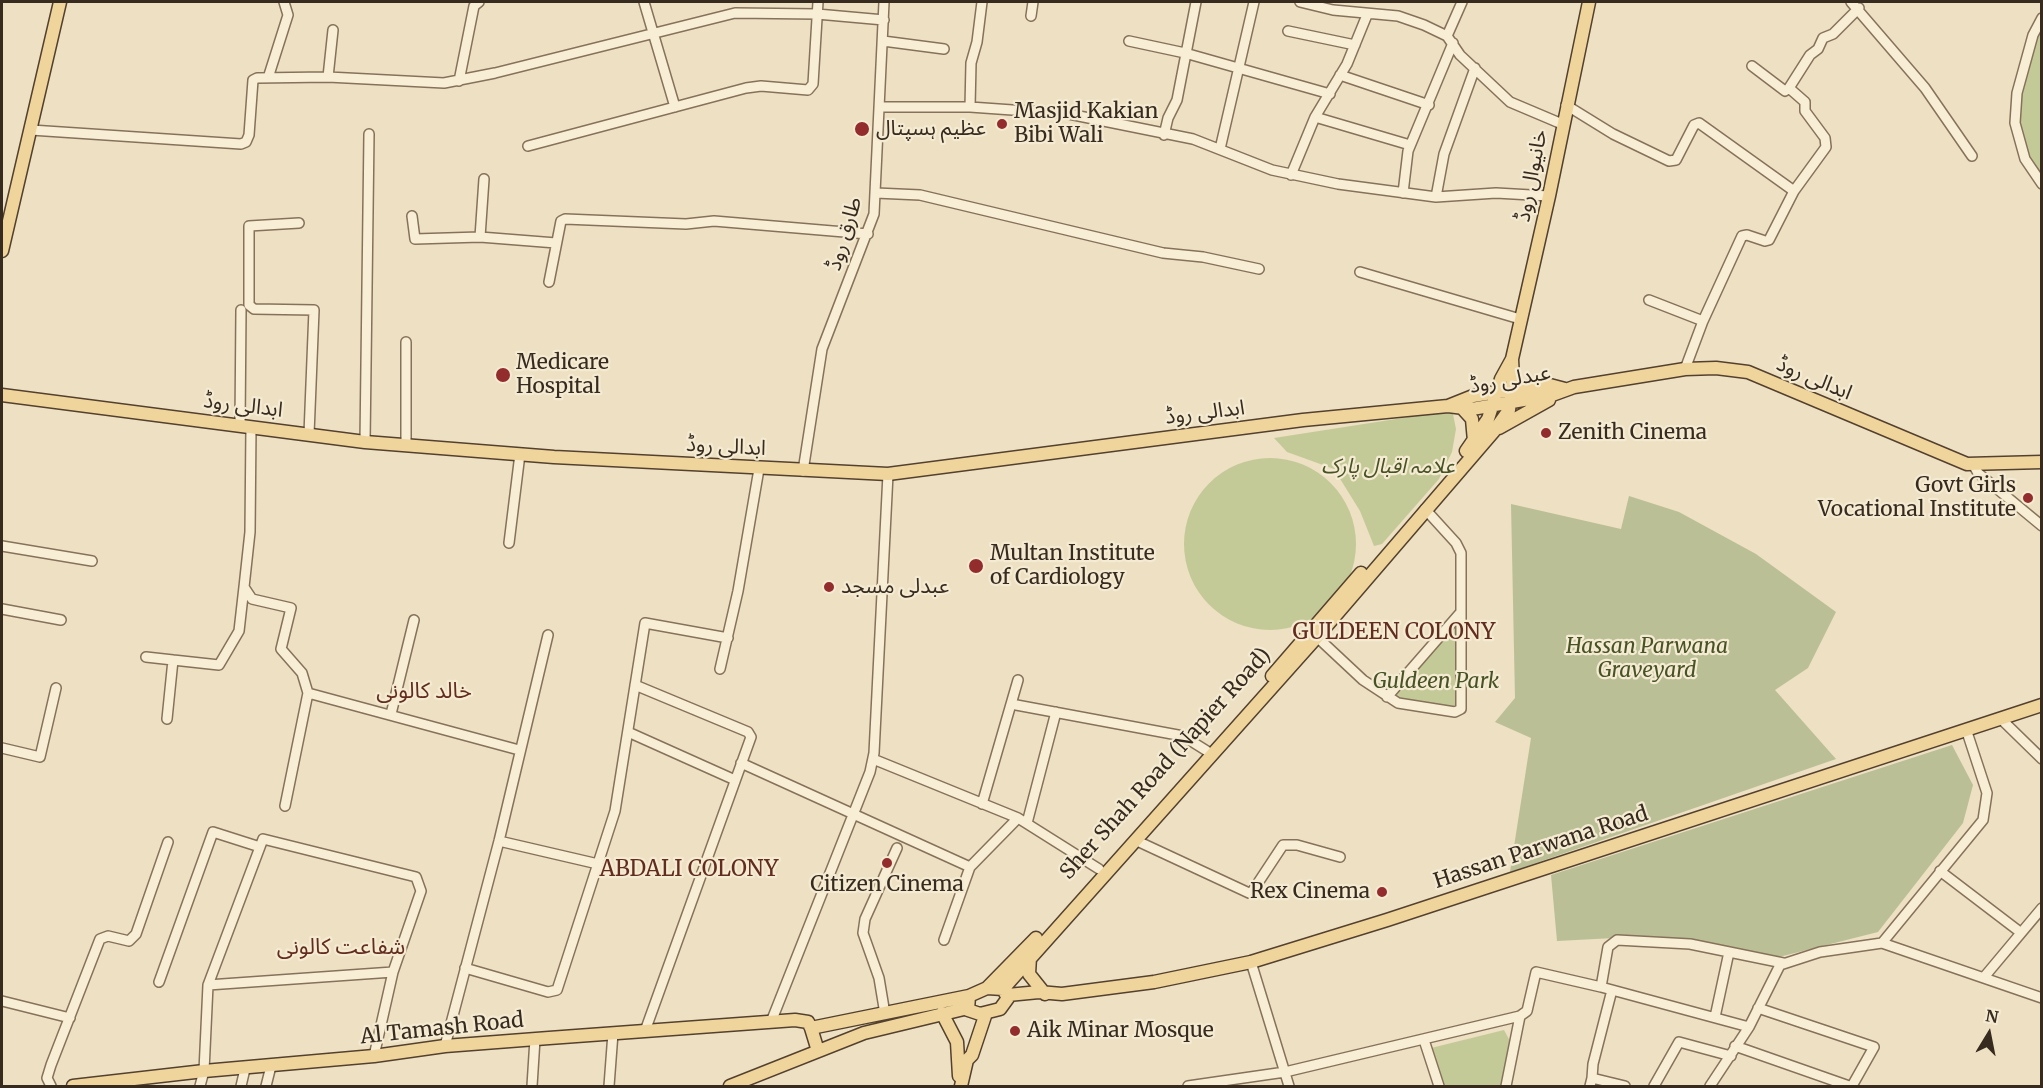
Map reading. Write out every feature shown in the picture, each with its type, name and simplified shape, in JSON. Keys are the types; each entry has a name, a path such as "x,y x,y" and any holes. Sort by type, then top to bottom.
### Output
{"main road":[{"path":"2,251 60,2"},
{"name":"خانیوال روڈ","path":"1511,403 1512,359 1549,196 1562,124 1589,2"},
{"name":"خانیوال روڈ","path":"1462,461 1494,405 1497,392 1512,359"},
{"name":"ابدالی روڈ","path":"1565,389 1685,369 1734,369 1748,372 1944,456 1974,466 2042,462"},
{"name":"عبدلی روڈ","path":"1448,406 1463,398 1546,384 1565,389"},
{"path":"1462,461 1494,431 1565,389"},
{"name":"عبدلی روڈ","path":"1448,406 1462,408 1511,403 1552,395 1565,389"},
{"name":"ابدالی روڈ","path":"3,395 365,442 759,469 888,474 1303,420 1448,406"},
{"path":"1494,431 1511,403"},
{"path":"1462,408 1472,419 1474,441"},
{"name":"Sher Shah Road (Napier Road)","path":"1032,950 1099,868 1425,509 1462,461"},
{"name":"Sher Shah Road (Napier Road)","path":"987,988 1017,958 1032,950 1135,840 1317,637 1342,601 1462,461"},
{"name":"Hassan Parwana Road","path":"1006,995 1046,994 1154,982 1251,962 1387,920 2042,705"},
{"path":"1032,950 1029,974 1046,994"},
{"path":"818,1051 811,1028 885,1014 975,1008 1000,1009 1032,950"},
{"path":"960,1086 967,1060 965,1052 975,1008 987,988 1006,995"},
{"path":"730,1086 877,1029 942,1013 975,1008"},
{"path":"942,1013 957,1042 960,1086"},
{"name":"Al Tamash Road","path":"73,1086 204,1071 374,1056 445,1046 803,1020 811,1028"}],"street":[{"path":"268,78 288,15 285,2"},
{"path":"459,81 474,6 479,2"},
{"path":"644,2 675,107"},
{"path":"528,146 761,86 812,88 818,2"},
{"name":"طارق روڈ","path":"803,471 822,349 868,234 876,193 884,2"},
{"path":"970,108 971,63 977,42 982,2"},
{"path":"1031,16 1034,2"},
{"path":"1164,135 1168,118 1177,100 1196,2"},
{"path":"1220,149 1254,2"},
{"path":"1300,2 1367,15 1404,17 1450,40 1460,55 1515,106 1562,124"},
{"path":"1403,193 1410,145 1429,105 1462,2"},
{"path":"1752,66 1785,91 1810,55 1818,49 1823,38 1833,34 1855,5 1925,88 1972,156"},
{"path":"31,130 241,144 246,142 249,135 254,80 328,77 444,83 735,14 817,14 884,20"},
{"path":"1291,174 1315,117 1340,75 1367,15"},
{"path":"2042,18 2033,35 2017,93 2015,123 2025,159 2042,184"},
{"path":"328,77 333,30"},
{"path":"1288,31 1355,45"},
{"path":"883,41 944,48"},
{"path":"1129,41 1185,53 1330,94"},
{"path":"1436,197 1442,163 1475,68"},
{"path":"1340,75 1429,105"},
{"path":"1685,369 1703,321 1742,236 1747,235 1765,242 1769,240 1794,191 1824,151 1827,142 1805,111 1805,102 1789,88"},
{"path":"1566,105 1613,134 1669,161 1676,160 1694,125 1699,123 1794,191"},
{"path":"880,107 970,108 1069,114 1164,135 1193,139 1291,174 1338,184 1436,197 1496,193 1549,196"},
{"path":"1315,117 1410,145"},
{"path":"365,442 369,134"},
{"path":"480,237 484,179"},
{"path":"876,193 920,195 1163,254 1203,257 1258,269"},
{"path":"412,216 415,238 480,237 556,243"},
{"path":"549,282 561,221 570,218 615,222 714,221 868,234"},
{"path":"299,223 249,226 249,305 254,309 311,309 315,313 309,434"},
{"path":"1360,272 1520,319"},
{"path":"1648,300 1703,321"},
{"path":"146,657 219,665 239,631 250,532 242,310"},
{"path":"406,342 406,445"},
{"path":"509,543 520,454"},
{"path":"1974,466 1978,473 2042,526"},
{"path":"720,669 738,591 759,469"},
{"path":"771,1022 854,814 873,759 888,474"},
{"path":"1317,637 1363,680 1398,703 1455,712 1461,709 1459,548 1425,509"},
{"path":"2,546 92,561"},
{"path":"244,587 252,599 291,608 281,649 302,673 308,693 285,806"},
{"path":"2,609 61,620"},
{"path":"1387,697 1461,612"},
{"path":"392,714 414,620"},
{"path":"465,968 548,992 557,990 615,811 645,623 728,638"},
{"path":"445,1046 499,841 548,635"},
{"path":"167,719 173,660"},
{"path":"982,804 1018,680"},
{"path":"635,685 748,732 751,737 645,1031"},
{"path":"2,748 40,757 56,688"},
{"path":"308,693 519,750"},
{"path":"1011,704 1183,736 1207,751"},
{"path":"944,940 970,867 1022,821 1056,712"},
{"path":"2000,718 2042,759"},
{"path":"1882,943 1983,820 1987,793 1966,729"},
{"path":"628,732 735,780"},
{"path":"873,759 1022,821 1099,868"},
{"path":"741,763 970,867"},
{"path":"159,982 213,832 260,847"},
{"path":"200,1086 204,1071 208,985 263,839 416,877 421,891 393,972 374,1056"},
{"path":"1135,840 1249,893 1252,892 1283,845 1297,845 1340,857"},
{"path":"499,841 598,864"},
{"path":"51,1086 47,1078 100,939 108,936 129,941 136,934 168,842"},
{"path":"885,1014 879,978 863,933 865,919 897,848"},
{"path":"1940,871 2020,932"},
{"path":"1985,976 2042,908"},
{"path":"1601,987 1608,947 1617,940 1678,942 1783,963 1820,951 1882,943 1985,976 2042,998"},
{"path":"1715,1017 1729,952"},
{"path":"1251,962 1288,1086"},
{"path":"1710,1086 1749,1027 1783,963"},
{"path":"208,985 393,972"},
{"path":"1188,1086 1285,1072 1520,1016 1527,1011 1536,972 1749,1027"},
{"path":"1612,990 1593,1064 1591,1082 1625,1086"},
{"path":"2,1001 70,1018"},
{"path":"1654,1086 1679,1042 1733,1051 1820,1082 1850,1086 1874,1047 1758,1008"},
{"path":"1506,1086 1520,1016"},
{"path":"609,1086 613,1033"},
{"path":"532,1086 535,1039"},
{"path":"1424,1040 1439,1086"},
{"path":"266,1086 271,1066"},
{"path":"241,1086 245,1069"}],"green space":[{"path":"2042,27 2041,184 2031,171 2015,123 2033,35"},
{"name":"علامہ اقبال پارک","path":"1441,412 1453,414 1456,429 1452,452 1439,479 1382,544 1374,546 1360,511 1334,469 1287,452 1274,438"},
{"path":"1270,458 1287,459 1303,464 1318,472 1331,483 1342,496 1350,511 1355,527 1355,561 1350,577 1342,592 1331,605 1318,616 1303,624 1287,629 1270,630 1253,629 1237,624 1222,616 1209,605 1198,592 1190,577 1185,561 1184,544 1185,527 1190,511 1198,496 1209,483 1222,472 1237,464 1253,459"},
{"name":"Hassan Parwana Graveyard","path":"1629,496 1679,512 1756,554 1836,612 1808,668 1775,690 1836,759 1510,872 1531,738 1495,722 1515,698 1511,504 1621,529"},
{"name":"Guldeen Park","path":"1461,612 1463,702 1455,712 1387,697"},
{"path":"1952,745 1973,785 1963,823 1878,932 1779,957 1652,936 1557,941 1551,875"},
{"path":"1504,1030 1510,1041 1500,1086 1445,1086 1431,1048"}],"place":[{"name":"Masjid Kakian Bibi Wali","path":"1002,124"},
{"name":"عظیم ہسپتال","path":"862,129"},
{"name":"Medicare Hospital","path":"503,375"},
{"name":"Zenith Cinema","path":"1546,433"},
{"name":"Govt Girls Vocational Institute","path":"2028,498"},
{"name":"Multan Institute of Cardiology","path":"976,566"},
{"name":"عبدلی مسجد","path":"829,587"},
{"name":"Citizen Cinema","path":"887,863"},
{"name":"Rex Cinema","path":"1382,892"},
{"name":"Aik Minar Mosque","path":"1015,1031"}],"district":[{"name":"GULDEEN COLONY","path":"1394,633"},
{"name":"خالد کالونی","path":"424,692"},
{"name":"ABDALI COLONY","path":"689,870"},
{"name":"شفاعت کالونی","path":"341,948"}]}
